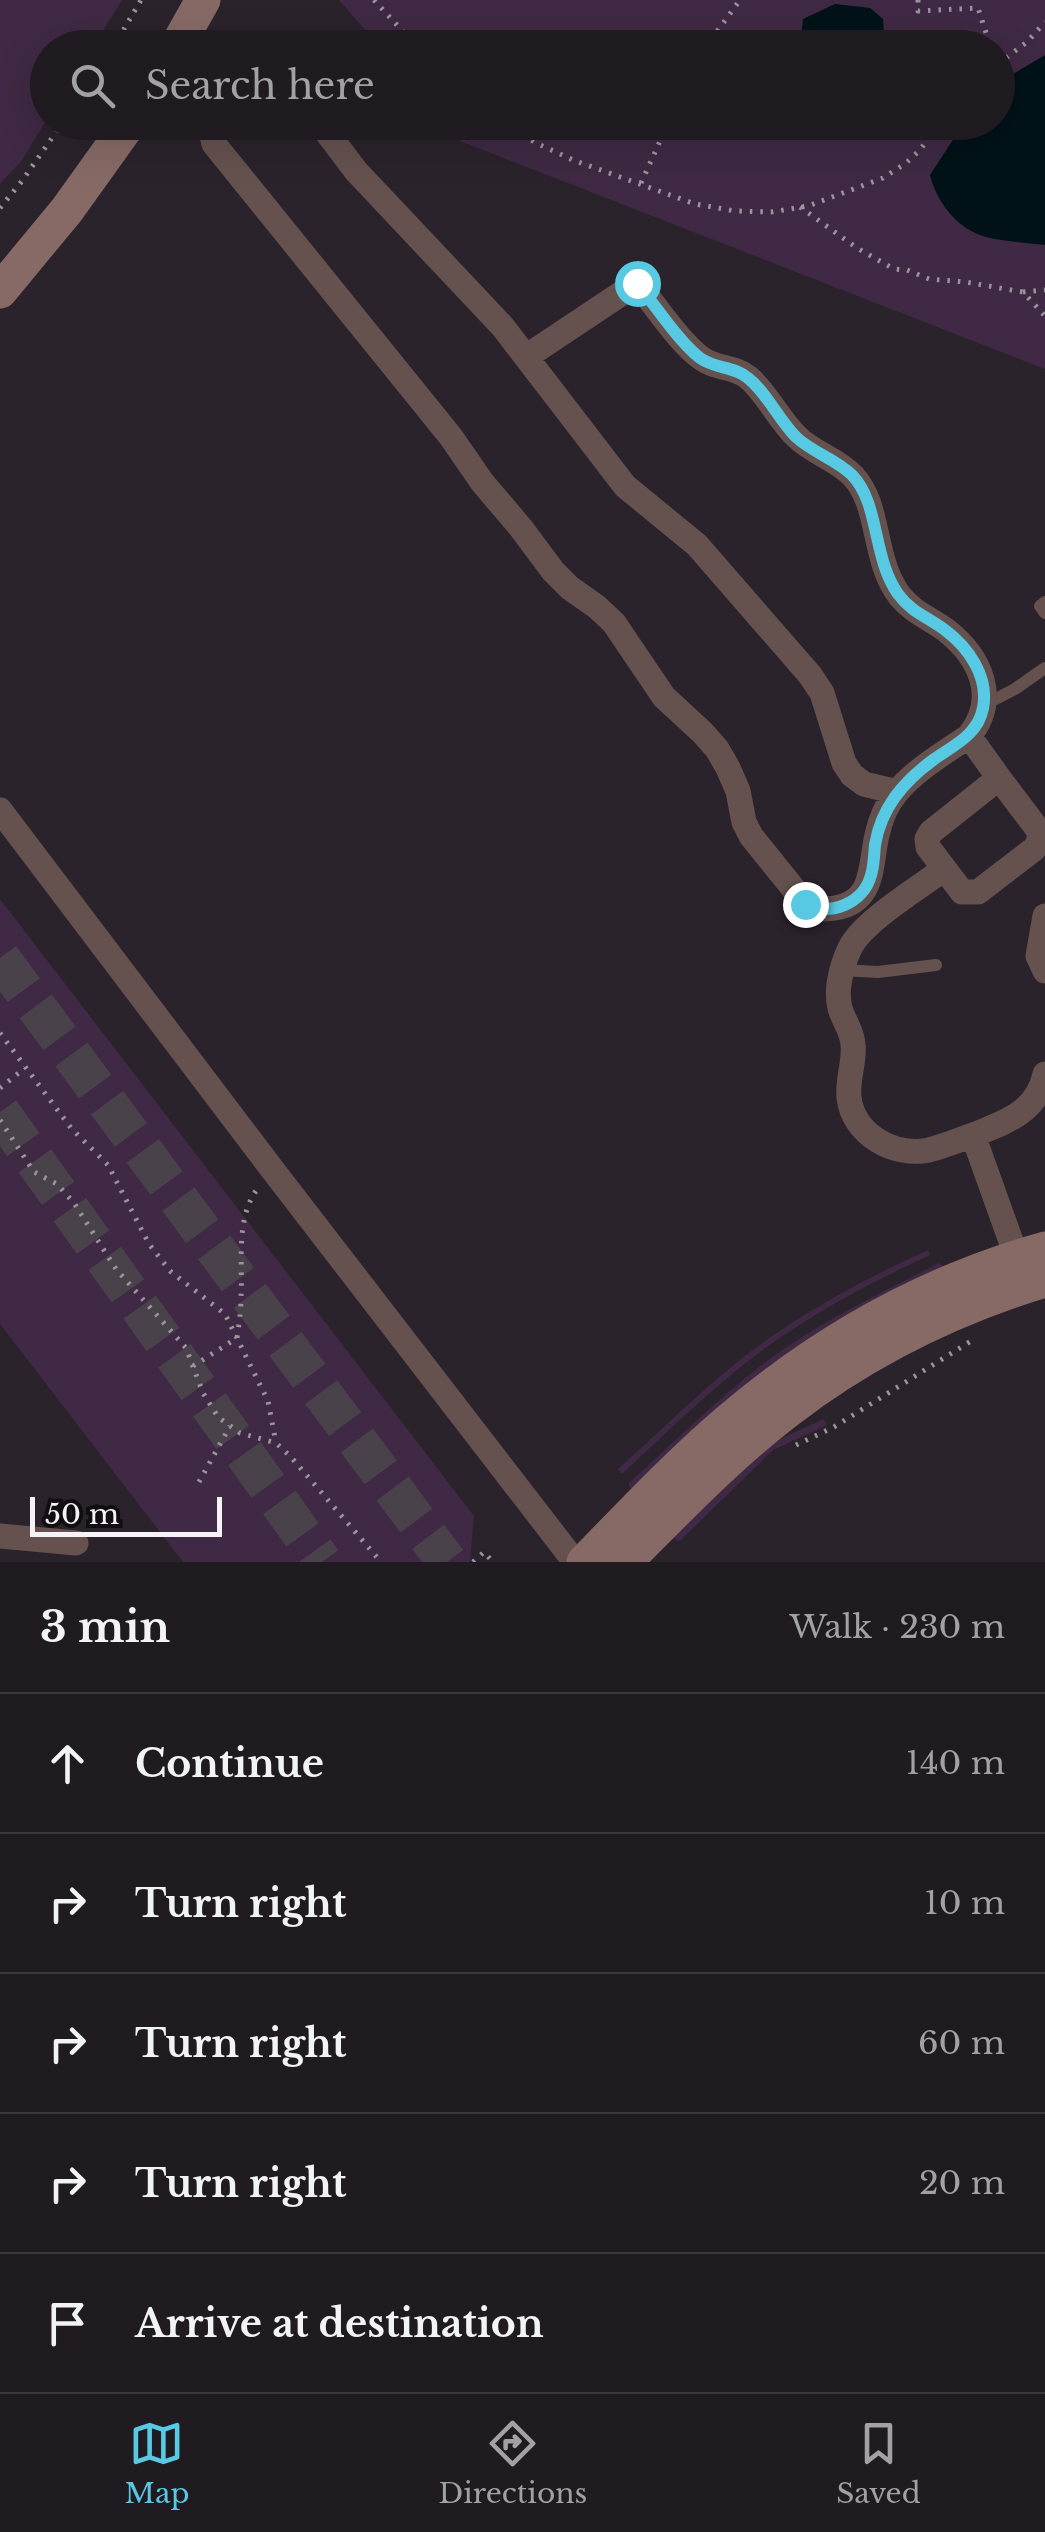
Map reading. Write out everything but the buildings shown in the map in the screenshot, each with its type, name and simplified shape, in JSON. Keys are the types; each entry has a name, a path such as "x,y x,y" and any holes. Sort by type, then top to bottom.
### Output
{"street":[{"path":"186,30 203,0"},
{"path":"0,292 67,210 117,140"},
{"path":"213,140 553,571 614,623 664,697 717,749 738,791 751,836 805,904 814,909 844,906 857,898 871,878 877,834 896,792 969,736 978,724 984,705 981,674 966,650 942,627 923,618 897,592 880,557 870,508 852,475 796,437 739,370 702,360 637,283 526,357"},
{"path":"333,140 356,170 503,327 626,486 698,545 810,675 822,693 844,763 852,775 864,784 896,792"},
{"path":"969,736 1039,832 1039,842 978,892 962,892 928,847 927,839 930,832 999,778"},
{"path":"0,810 574,1562"},
{"path":"944,869 862,931 842,970 838,993 854,1047 848,1087 854,1117 877,1141 892,1148 928,1150 1016,1118 1035,1101 1045,1078"},
{"path":"1045,916 1038,956 1045,971"},
{"path":"974,1135 1033,1268"},
{"path":"584,1562 726,1424 817,1354 914,1298 1033,1268"},
{"path":"625,1562 745,1445 788,1410 879,1350 1033,1268"},
{"path":"0,1536 76,1543"}],"lane":[{"path":"1045,602 1040,606 1045,612"},
{"path":"984,705 1045,668"},
{"path":"842,970 878,972 936,965"}],"path":[{"path":"124,30 141,0"},
{"path":"374,0 402,30"},
{"path":"718,30 740,0"},
{"path":"918,0 918,10 978,8 985,30"},
{"path":"1015,51 1045,22"},
{"path":"0,208 50,140"},
{"path":"531,140 573,160 695,204 771,212 800,207 883,178 927,140"},
{"path":"640,183 661,140"},
{"path":"800,207 894,269 929,279 1022,292 1045,290"},
{"path":"1022,292 1045,316"},
{"path":"0,1033 71,1128 108,1165 149,1244 170,1271 225,1314 268,1402 276,1443"},
{"path":"0,1088 26,1067"},
{"path":"0,1120 34,1172 56,1184 74,1202 116,1269 186,1348 203,1393 218,1417 240,1433 276,1443 381,1562"},
{"path":"237,1338 242,1300 242,1232 250,1198 272,1170"},
{"path":"788,1449 834,1427 979,1336"},
{"path":"193,1366 237,1338"},
{"path":"198,1482 230,1426"},
{"path":"473,1562 484,1552 493,1562"}],"shaded area":[{"path":"0,0 122,0 103,30 30,30 30,140 34,140 0,184"},
{"path":"339,0 1045,0 1045,369 459,140 1015,140 1015,30 365,30"},
{"path":"835,4 870,8 883,19 884,30 802,30 803,19"},
{"path":"1045,55 1045,245 971,231 948,211 930,175 953,140 1015,140 1015,73"},
{"path":"0,899 474,1516 470,1562 183,1562 0,1324"},
{"path":"928,1250 930,1255 847,1297 768,1346 622,1474 618,1469 765,1341 844,1292"},
{"path":"939,1263 944,1267 632,1489 629,1486 712,1407 784,1349"},
{"path":"824,1419 827,1425 773,1450 681,1540 674,1538 773,1442"}],"tunnel":[{"path":"0,958 447,1562"},
{"path":"0,1112 322,1562"}],"route":[{"path":"637,283 702,360 739,370 796,437 852,475 870,508 880,557 897,592 923,618 954,637 981,674 984,705 978,724 969,736 896,792 877,834 871,878 864,890 844,906 814,909 805,904"}]}
